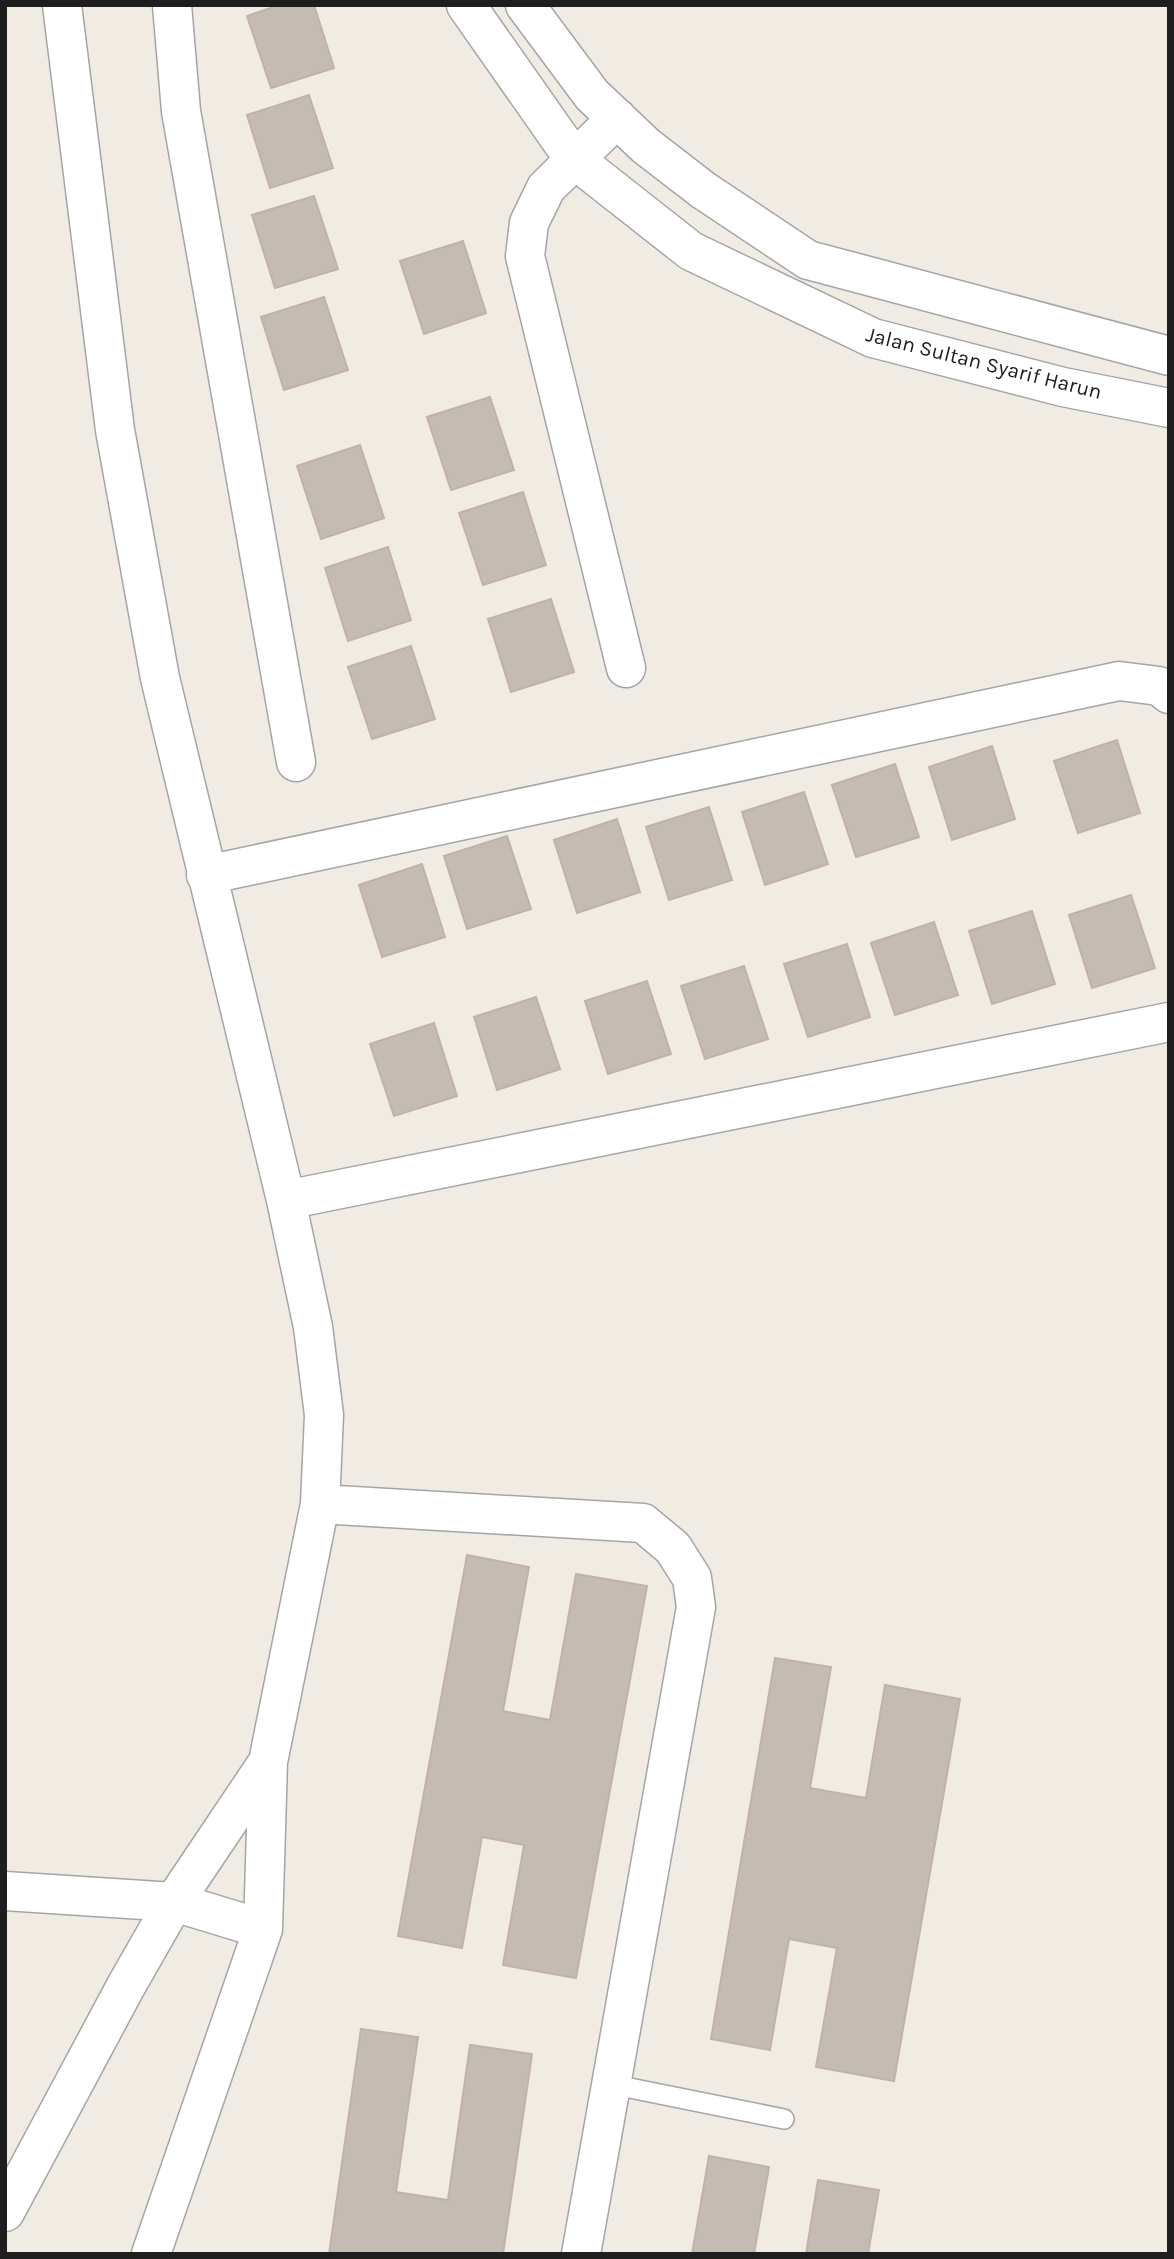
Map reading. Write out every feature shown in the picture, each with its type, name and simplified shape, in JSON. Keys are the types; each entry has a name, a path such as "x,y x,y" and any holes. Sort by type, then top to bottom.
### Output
{"street":[{"path":"62,5 115,430 160,678 286,1200 313,1326 324,1415 320,1504 268,1762 263,1929 151,2254"},
{"path":"172,5 181,111 296,762"},
{"name":"Jalan Sultan Syarif Harun","path":"466,5 574,159 691,251 873,338 1063,387 1169,408"},
{"path":"525,5 592,95 646,146 703,190 808,260 1169,356"},
{"path":"617,118 546,188 529,223 525,256 626,668"},
{"path":"206,876 1119,681 1159,686 1169,695"},
{"path":"286,1200 1169,1021"},
{"path":"320,1504 643,1523 673,1548 692,1578 696,1607 581,2254"},
{"path":"5,2212 174,1902 268,1762"},
{"path":"5,1891 174,1902 263,1929"}],"lane":[{"path":"610,2084 784,2119"}],"building":[{"path":"279,5 314,5 334,68 271,88 247,16"},
{"path":"309,95 333,168 270,188 247,115"},
{"path":"314,196 338,269 275,288 252,215"},
{"path":"463,241 486,313 424,334 400,261"},
{"path":"324,297 348,370 284,390 261,317"},
{"path":"490,397 514,470 451,490 427,417"},
{"path":"360,445 384,518 321,539 297,466"},
{"path":"523,492 546,565 483,585 459,513"},
{"path":"388,547 411,620 348,641 325,568"},
{"path":"551,599 574,672 511,692 488,619"},
{"path":"411,646 435,719 372,739 348,667"},
{"path":"1117,740 1140,813 1078,833 1054,761"},
{"path":"992,746 1015,819 952,840 929,767"},
{"path":"895,764 919,837 856,857 832,785"},
{"path":"804,792 828,864 765,885 742,812"},
{"path":"709,807 732,880 669,900 646,827"},
{"path":"617,819 640,892 577,913 554,840"},
{"path":"507,836 531,909 467,929 444,856"},
{"path":"422,864 445,937 382,957 359,885"},
{"path":"1131,895 1155,968 1092,988 1069,915"},
{"path":"1032,911 1055,984 992,1004 969,931"},
{"path":"934,922 958,995 895,1015 871,943"},
{"path":"847,944 870,1017 808,1037 784,964"},
{"path":"744,966 768,1039 705,1059 681,986"},
{"path":"647,981 671,1054 608,1074 585,1001"},
{"path":"536,997 560,1069 497,1090 474,1017"},
{"path":"434,1023 457,1096 394,1116 370,1044"},
{"path":"467,1555 529,1567 503,1711 550,1720 576,1574 647,1586 576,1978 503,1965 524,1845 482,1837 462,1948 398,1936"},
{"path":"775,1658 831,1667 810,1788 866,1798 885,1685 960,1699 894,2081 816,2067 837,1948 789,1939 770,2050 711,2039"},
{"path":"361,2029 418,2037 396,2192 448,2200 470,2045 532,2054 503,2254 329,2254"},
{"path":"709,2156 769,2167 754,2254 692,2254"},
{"path":"818,2180 879,2190 868,2254 806,2254"}]}
